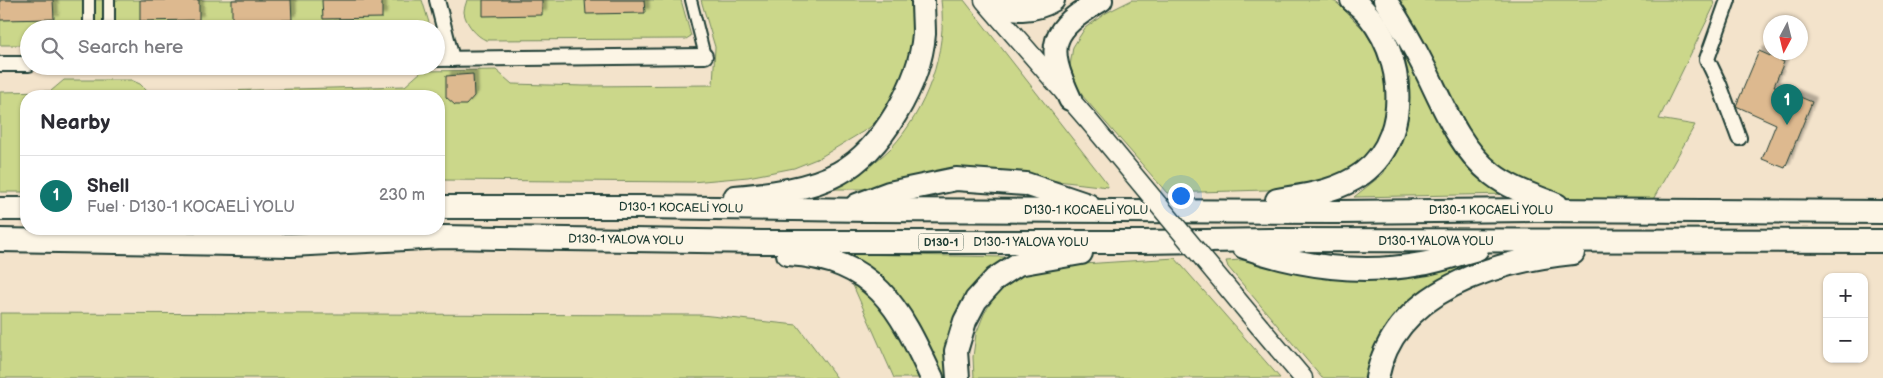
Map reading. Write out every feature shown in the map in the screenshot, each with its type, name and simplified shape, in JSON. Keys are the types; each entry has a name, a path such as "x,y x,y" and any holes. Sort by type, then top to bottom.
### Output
{"highway":[{"path":"642,207 756,195 804,186 839,173 870,149 897,113 916,70 924,35 923,0"},
{"path":"992,0 1001,7 1016,9 1032,8 1053,0"},
{"path":"1070,98 1058,74 1055,54 1056,39 1066,24 1079,13 1101,0"},
{"path":"1218,210 1331,190 1347,184 1364,172 1381,154 1393,127 1398,101 1396,76 1389,48 1375,22 1352,0"},
{"path":"1385,0 1406,31 1450,120 1474,156 1493,174 1519,190 1570,210"},
{"path":"845,210 889,193 956,179 1026,184 1105,210"},
{"name":"D130-1 KOCAELİ YOLU","path":"445,207 1338,212 1570,210 1883,212"},
{"path":"0,209 20,209"},
{"name":"D130-1 YALOVA YOLU","path":"0,240 291,246 443,237 762,242 1142,242 1226,240 1264,254 1327,267 1352,269 1390,268 1422,264 1509,241 1883,241"},
{"path":"1377,378 1388,348 1401,327 1421,305 1443,290 1471,276 1544,256 1732,241"},
{"path":"958,378 956,351 965,320 976,300 995,279 1018,264 1142,242"},
{"path":"337,243 740,252 796,255 827,259 857,272 881,290 909,328 932,378"}],"street":[{"path":"89,0 89,20"},
{"path":"109,0 109,20"},
{"path":"437,0 442,20"},
{"path":"445,59 704,56 691,0"},
{"path":"984,0 1070,98 1302,378"},
{"path":"1728,0 1707,59 1719,84 1739,138"},
{"path":"445,31 452,59"},
{"path":"0,64 20,64"}],"green space":[{"path":"0,0 422,0 428,20 20,20 20,45 0,45"},
{"path":"467,0 681,0 691,36 686,39 486,40 475,33 467,21 464,12"},
{"path":"701,0 917,0 912,58 884,113 869,128 819,158 794,168 748,177 692,182 445,180 445,90 259,90 405,86 417,75 445,75 445,71 496,70 512,84 584,86 713,85 715,47"},
{"path":"941,0 964,0 1107,183 1108,187 1032,178 877,189 831,189 863,170 891,148 915,116 932,79 937,59 941,39"},
{"path":"1132,0 1331,0 1337,3 1363,29 1378,52 1387,81 1388,106 1380,140 1360,163 1337,177 1298,189 1167,193 1080,93 1070,66 1073,47 1085,28 1106,13"},
{"path":"1385,0 1713,0 1714,6 1659,119 1695,125 1647,210 1570,210 1493,174"},
{"path":"1404,57 1511,194 1354,197 1383,174 1400,145 1407,116 1410,79"},
{"path":"64,80 131,80 140,84 146,90 52,90"},
{"path":"0,92 20,92 20,192 0,192"},
{"path":"850,254 1007,257 986,274 952,378 942,378 887,284"},
{"path":"1500,257 1397,314 1379,336 1370,378 1322,378 1228,267 1226,261 1241,260 1293,269 1462,261"},
{"path":"1175,258 1280,378 974,378 973,357 976,334 984,314 996,294 1027,272 1069,265"},
{"path":"852,283 870,295 890,316 921,378 894,378"},
{"path":"0,313 701,315 797,325 837,378 0,378"}],"building":[{"path":"0,0 53,0 54,19 0,20"},
{"path":"140,0 199,0 199,20 140,20"},
{"path":"232,0 291,0 292,20 232,20"},
{"path":"322,0 382,0 382,18 323,19"},
{"path":"483,0 542,0 542,15 483,16"},
{"path":"585,0 644,0 645,13 586,14"},
{"path":"1759,51 1763,53 1763,60 1779,60 1784,62 1774,86 1812,102 1785,168 1762,159 1776,124 1736,106"},
{"path":"473,74 474,96 466,105 455,105 446,97 446,76"}],"place":[{"name":"Shell","path":"1787,125"}]}
